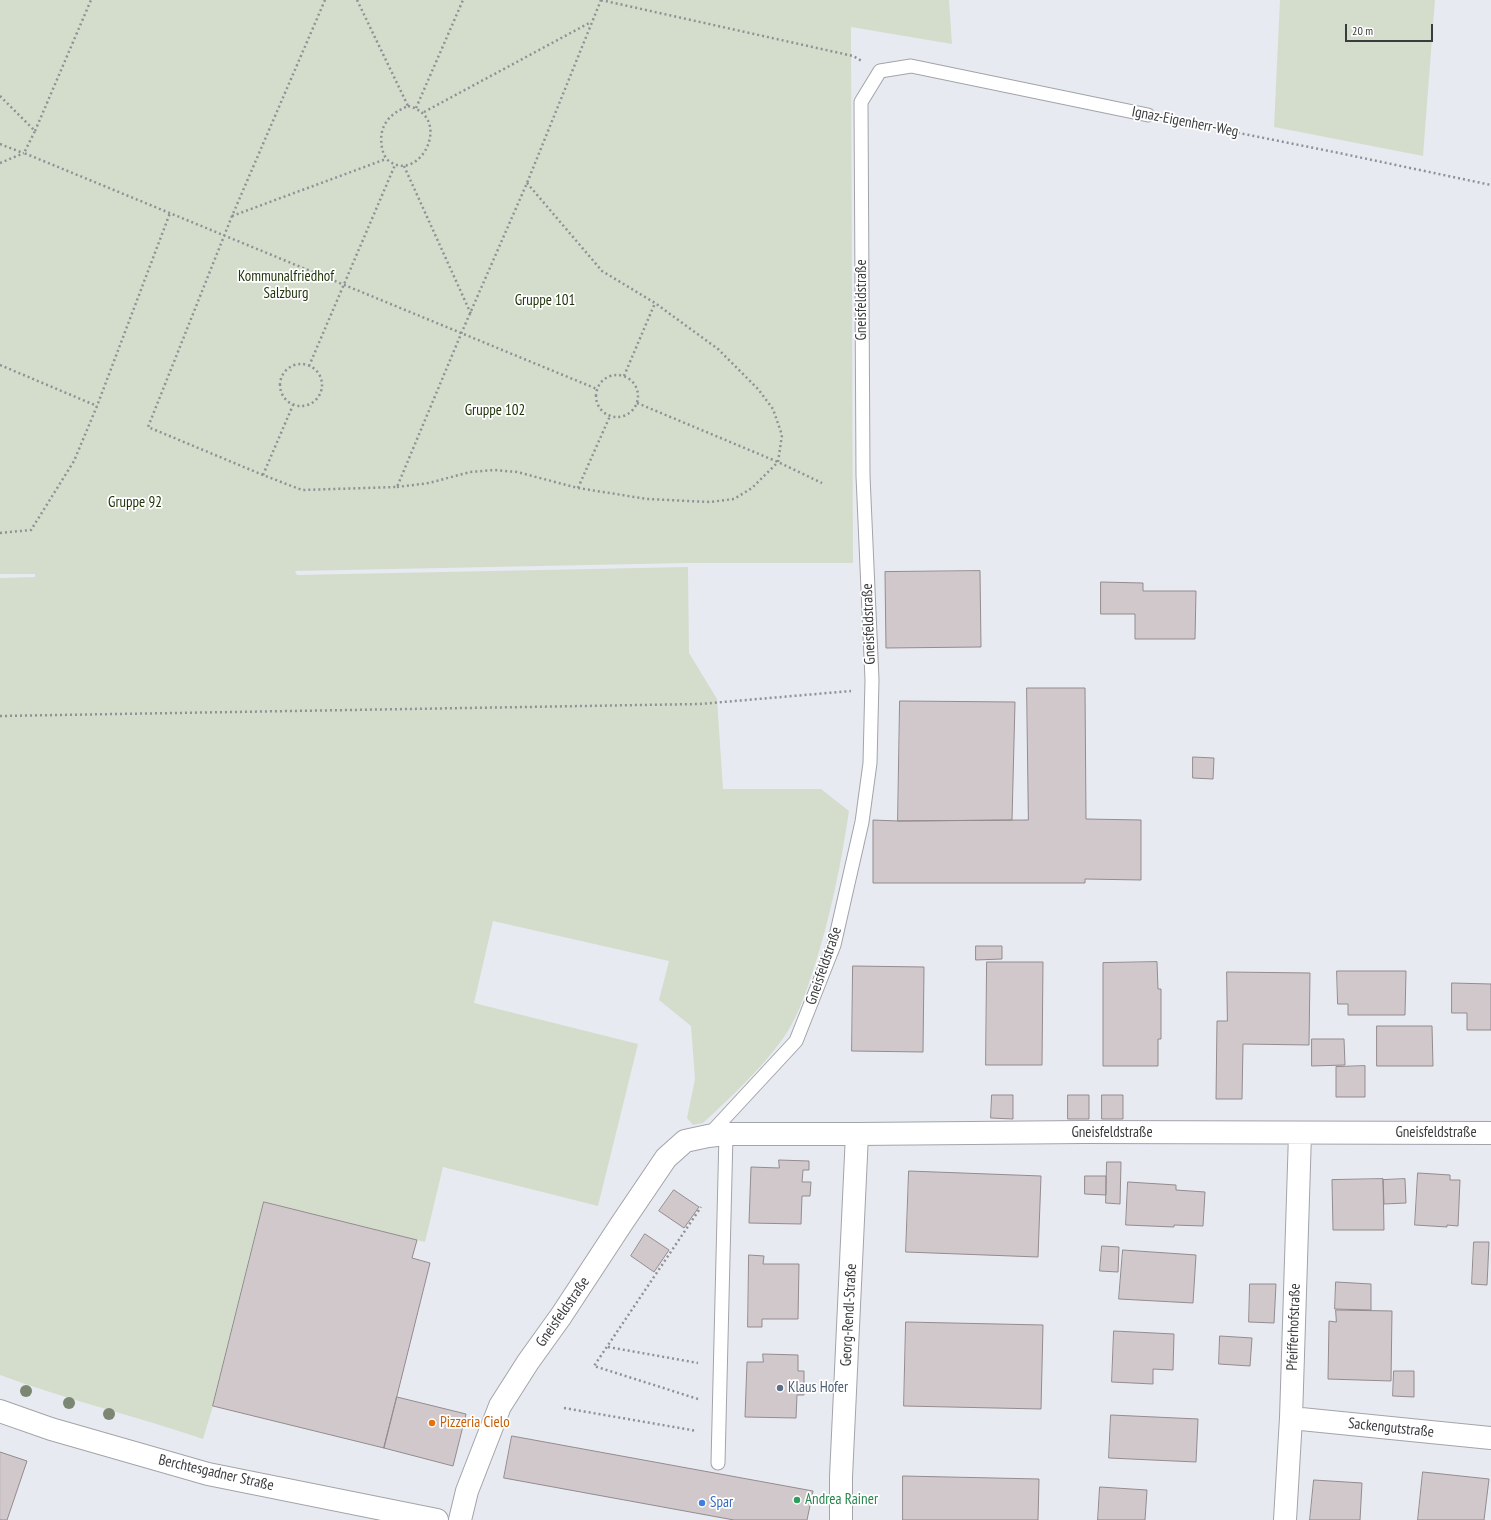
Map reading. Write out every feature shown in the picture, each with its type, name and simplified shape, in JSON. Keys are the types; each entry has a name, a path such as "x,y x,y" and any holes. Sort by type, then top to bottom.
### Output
{"street":[{"name":"Gneisfeldstraße","path":"460,1520 467,1491 500,1406 528,1362 561,1316 666,1158 686,1141 717,1135 1076,1132 1300,1134 1491,1133"},
{"name":"Georg-Rendl-Straße","path":"841,1520 841,1477 857,1134"},
{"name":"Pfeifferhofstraße","path":"1285,1520 1292,1418 1300,1134"},
{"name":"Berchtesgadner Straße","path":"0,1411 51,1429 208,1474 437,1520"},
{"name":"Sackengutstraße","path":"1292,1418 1491,1438"}],"lane":[{"name":"Ignaz-Eigenherr-Weg","path":"880,71 911,66 1148,115"},
{"name":"Gneisfeldstraße","path":"717,1135 796,1041 834,946 862,822 870,763 871,690 863,476 861,102 880,71"},
{"path":"717,1135 726,1170 718,1463"}],"path":[{"path":"0,162 24,153 35,131 91,0"},
{"path":"325,0 232,216 148,427 302,490 397,487 429,483 470,472 494,470 517,472 578,488 646,499 710,502 734,499 752,488 778,462 782,435 774,409 758,390 718,349 655,303 602,271 527,183"},
{"path":"357,0 408,106"},
{"path":"416,108 463,0"},
{"path":"397,487 461,334 527,183 601,0 853,56"},
{"path":"424,112 591,22"},
{"path":"0,96 35,131"},
{"path":"408,106 424,112 429,123 431,136 424,154 418,159 404,166 395,165 386,159 380,139 382,129 387,120 398,110 408,106"},
{"name":"Ignaz-Eigenherr-Weg","path":"1148,115 1491,185"},
{"path":"0,144 597,389"},
{"path":"232,216 386,159"},
{"path":"309,366 395,165"},
{"path":"404,166 471,314"},
{"path":"0,533 31,530 74,461 97,406 170,213"},
{"path":"624,376 655,303"},
{"path":"301,364 309,366 316,370 321,377 321,393 316,400 309,405 301,407 293,405 286,400 282,393 280,385 281,377 286,370 293,366 301,364"},
{"path":"0,365 97,406"},
{"path":"616,375 624,376 631,380 636,387 638,395 637,403 626,415 618,417 610,416 602,412 598,405 596,397 597,389 601,382 607,377 616,375"},
{"path":"637,403 778,462 822,483"},
{"path":"263,475 293,405"},
{"path":"578,488 610,416"},
{"path":"0,716 700,704 871,690"},
{"path":"698,1400 594,1366 726,1170"},
{"path":"608,1347 720,1367"},
{"path":"564,1408 704,1433"}],"green space":[{"path":"0,0 949,0 952,44 851,27 853,563 688,563 295,571 297,575 688,567 689,653 717,699 723,789 821,789 849,811 839,872 825,932 807,989 792,1024 782,1040 745,1083 703,1123 693,1125 687,1118 695,1079 691,1026 659,1000 669,961 493,921 474,1003 638,1044 598,1206 443,1167 425,1242 264,1202 213,1406 203,1439 0,1375 0,578 35,577 35,574 0,574"},
{"path":"1280,0 1435,0 1423,156 1274,127"}],"building":[{"path":"980,571 981,647 886,648 885,572"},
{"path":"1101,582 1143,583 1143,591 1196,591 1195,639 1135,639 1135,614 1101,614"},
{"path":"1027,688 1085,688 1086,819 1141,820 1141,880 1085,879 1085,883 873,883 873,820 1028,820"},
{"path":"900,701 1015,702 1012,820 898,821"},
{"path":"1193,757 1214,758 1213,779 1193,778"},
{"path":"976,946 1002,946 1002,959 976,960"},
{"path":"987,962 1043,962 1042,1065 986,1065"},
{"path":"1157,962 1158,989 1161,989 1161,1039 1158,1039 1158,1066 1103,1066 1103,963"},
{"path":"853,966 924,967 923,1052 852,1051"},
{"path":"1337,971 1406,971 1405,1015 1348,1015 1348,1004 1338,1004"},
{"path":"1227,972 1310,973 1309,1045 1243,1044 1242,1099 1216,1099 1217,1021 1227,1021"},
{"path":"1452,983 1491,984 1491,1030 1467,1030 1467,1013 1452,1013"},
{"path":"1377,1026 1432,1026 1433,1066 1377,1066"},
{"path":"1312,1039 1344,1039 1345,1065 1312,1066"},
{"path":"1365,1066 1365,1097 1336,1097 1336,1067"},
{"path":"992,1095 1013,1095 1013,1119 991,1118"},
{"path":"1068,1095 1089,1095 1089,1119 1068,1119"},
{"path":"1102,1095 1123,1095 1123,1119 1102,1119"},
{"path":"779,1160 809,1161 809,1170 803,1170 802,1182 811,1182 810,1196 802,1196 801,1224 749,1223 751,1167 779,1168"},
{"path":"1107,1162 1121,1162 1120,1204 1106,1203"},
{"path":"909,1171 1041,1176 1038,1257 906,1252"},
{"path":"1418,1173 1450,1175 1450,1180 1460,1180 1458,1226 1447,1225 1447,1227 1415,1225"},
{"path":"1085,1176 1106,1176 1106,1195 1085,1194"},
{"path":"1383,1179 1384,1230 1333,1230 1332,1180"},
{"path":"1405,1179 1406,1203 1384,1204 1383,1180"},
{"path":"1128,1182 1176,1185 1176,1190 1205,1192 1203,1226 1174,1225 1174,1227 1126,1225"},
{"path":"674,1190 699,1207 684,1228 659,1211"},
{"path":"264,1202 417,1240 412,1258 430,1263 384,1448 213,1406"},
{"path":"645,1234 669,1250 654,1272 631,1256"},
{"path":"1474,1242 1489,1242 1487,1285 1472,1284"},
{"path":"1102,1246 1119,1247 1118,1272 1100,1271"},
{"path":"1123,1250 1196,1255 1193,1303 1119,1299"},
{"path":"749,1255 764,1256 763,1264 799,1264 798,1319 762,1319 762,1327 748,1327"},
{"path":"1336,1282 1371,1284 1371,1310 1335,1309"},
{"path":"1250,1284 1276,1284 1274,1323 1249,1322"},
{"path":"1336,1310 1392,1311 1391,1381 1328,1379 1329,1321 1336,1322"},
{"path":"906,1322 1043,1325 1041,1409 904,1406"},
{"path":"1114,1331 1174,1334 1173,1370 1153,1369 1153,1384 1112,1382"},
{"path":"1220,1336 1252,1338 1250,1366 1219,1364"},
{"path":"763,1354 798,1355 798,1371 804,1371 804,1395 797,1395 796,1418 745,1417 747,1362 763,1362"},
{"path":"1394,1371 1414,1371 1414,1397 1393,1396"},
{"path":"397,1397 466,1414 453,1466 384,1448"},
{"path":"1111,1415 1198,1419 1196,1462 1109,1458"},
{"path":"512,1436 813,1491 807,1520 734,1520 504,1478"},
{"path":"0,1452 27,1461 7,1520 0,1520"},
{"path":"1423,1472 1489,1479 1484,1520 1418,1520"},
{"path":"903,1476 1039,1479 1038,1520 903,1520"},
{"path":"1314,1480 1362,1483 1360,1520 1310,1520"},
{"path":"1100,1487 1147,1490 1145,1520 1098,1520"}],"place":[{"name":"Klaus Hofer","path":"780,1388"},
{"name":"Pizzeria Cielo","path":"432,1423"},
{"name":"Andrea Rainer","path":"797,1500"},
{"name":"Spar","path":"702,1503"}],"park label":[{"name":"Kommunalfriedhof Salzburg","path":"286,286"},
{"name":"Gruppe 101","path":"545,301"},
{"name":"Gruppe 102","path":"495,411"},
{"name":"Gruppe 92","path":"135,503"}]}
